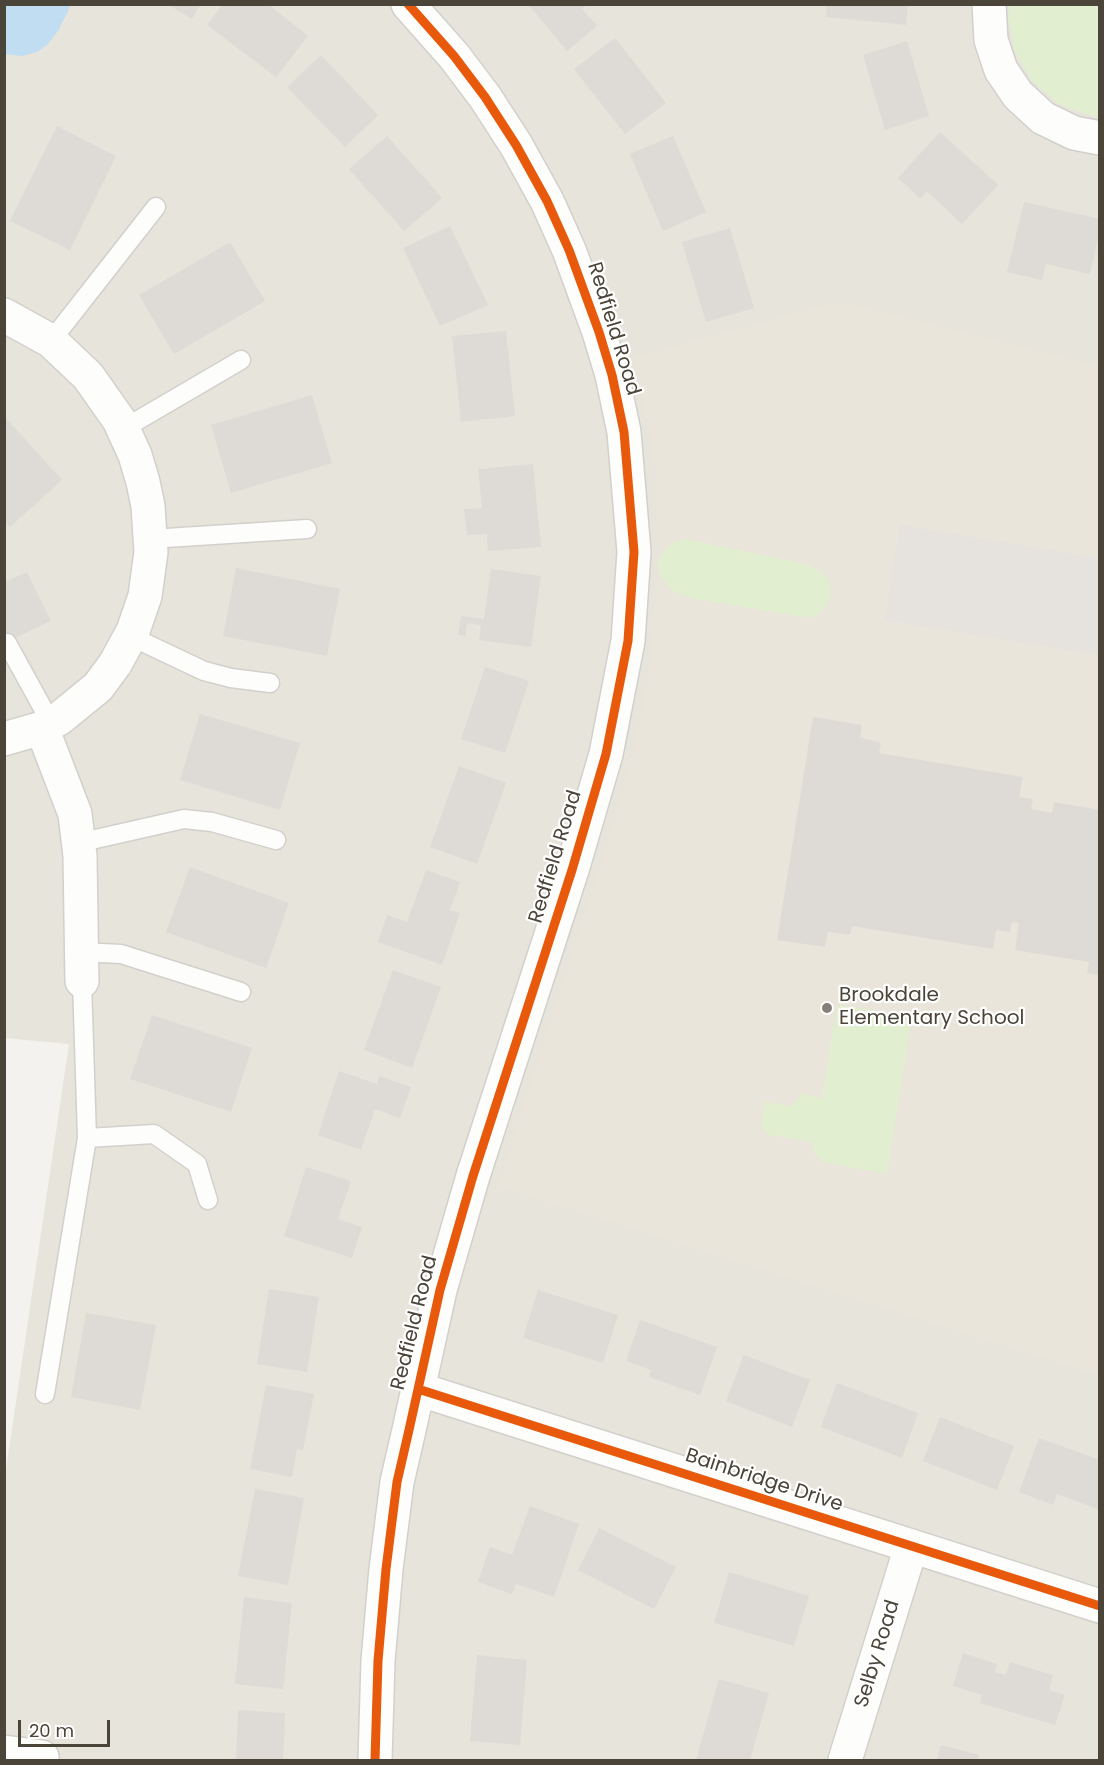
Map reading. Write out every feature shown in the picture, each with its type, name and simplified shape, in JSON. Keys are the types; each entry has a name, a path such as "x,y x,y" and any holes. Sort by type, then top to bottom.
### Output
{"street":[{"name":"Redfield Road","path":"375,1761 378,1661 386,1569 398,1482 440,1290 470,1187 572,870 606,753 628,641 634,552 624,432 612,375 569,250 547,201 492,106 454,56 408,4"},
{"path":"989,4 991,40 1001,70 1018,95 1043,118 1074,133 1100,138"},
{"path":"4,315 51,341 88,376 119,420 135,455 143,482 148,506 151,552 145,596 130,636 115,664 98,687 75,707 47,725 4,739"},
{"path":"47,725 75,814 82,900 81,967"},
{"name":"Bainbridge Drive","path":"418,1389 1100,1606"},
{"name":"Selby Road","path":"845,1761 911,1547"},
{"path":"4,1752 42,1757 41,1761"}],"lane":[{"path":"51,341 156,207"},
{"path":"123,429 241,360"},
{"path":"150,539 307,530"},
{"path":"130,636 204,671 231,678 270,683"},
{"path":"6,643 47,725"},
{"path":"78,843 184,819 212,822 276,840"},
{"path":"45,1394 87,1138 81,967 121,954 241,992"},
{"path":"87,1138 154,1134 197,1164 208,1200"}],"shaded area":[{"path":"5,5 1099,5 1099,1760 5,1760 5,1476 69,1044 5,1038"},
{"name":"Brookdale Elementary School","path":"838,302 1099,366 1099,1375 498,1186 612,829 634,749 651,661 659,564 657,487 649,429 633,358"},
{"path":"900,525 1099,558 1099,655 885,620"}],"green space":[{"path":"1010,5 1099,5 1099,117 1059,104 1032,81 1015,51 1008,17"},
{"path":"685,539 810,565 826,576 830,584 831,595 827,605 813,617 802,617 690,598 674,592 660,576 657,564 666,548"},
{"path":"837,1005 897,1014 911,1023 887,1174 823,1162 813,1152 814,1142 769,1135 761,1126 764,1102 792,1106 802,1094 822,1098"}],"water":[{"path":"4,5 71,5 58,31 47,45 37,52 22,56 5,54"}],"building":[{"path":"167,4 201,4 192,19"},
{"path":"223,4 268,4 308,36 276,77 207,25"},
{"path":"528,4 587,4 582,9 597,26 567,51"},
{"path":"827,4 908,4 906,25 826,17"},
{"path":"615,38 666,103 625,134 574,69"},
{"path":"907,41 929,116 885,130 863,55"},
{"path":"321,55 378,115 345,147 287,87"},
{"path":"57,126 116,156 70,250 10,221"},
{"path":"940,132 998,185 962,224 927,191 920,198 898,178"},
{"path":"387,136 442,198 404,231 349,169"},
{"path":"673,136 706,212 663,231 630,154"},
{"path":"1024,202 1100,219 1100,232 1090,274 1046,264 1042,280 1007,272"},
{"path":"450,226 488,305 440,326 403,248"},
{"path":"730,228 754,308 706,322 682,242"},
{"path":"230,242 265,301 174,354 139,295"},
{"path":"506,331 515,416 461,422 452,336"},
{"path":"312,395 332,463 231,493 211,425"},
{"path":"4,416 62,480 10,527 4,520"},
{"path":"533,464 541,547 488,551 487,534 467,535 464,509 482,508 478,469"},
{"path":"236,568 340,589 327,656 223,636"},
{"path":"491,569 541,576 531,647 479,640 481,625 467,623 465,636 458,635 461,616 484,619"},
{"path":"27,572 51,621 4,643 4,582"},
{"path":"485,667 529,681 505,753 461,739"},
{"path":"200,714 300,743 280,810 180,780"},
{"path":"813,717 862,725 860,737 881,743 879,753 1023,777 1019,797 1033,799 1031,809 1052,813 1054,802 1100,810 1100,975 1087,973 1089,962 1015,950 1019,923 1012,922 1010,932 996,930 993,949 852,926 850,935 828,932 825,947 777,940"},
{"path":"459,766 506,783 477,864 430,847"},
{"path":"190,867 289,903 266,968 166,932"},
{"path":"426,870 460,882 450,910 460,913 442,965 378,942 387,915 407,922"},
{"path":"393,970 441,987 412,1068 364,1050"},
{"path":"152,1015 252,1048 231,1112 130,1079"},
{"path":"339,1071 377,1084 379,1076 411,1087 400,1118 375,1109 361,1150 318,1135"},
{"path":"306,1167 351,1181 338,1219 362,1227 352,1258 284,1236"},
{"path":"269,1289 319,1297 307,1372 257,1364"},
{"path":"538,1290 618,1315 603,1363 523,1338"},
{"path":"86,1313 156,1325 140,1410 71,1397"},
{"path":"640,1320 717,1347 700,1395 649,1377 651,1370 626,1361"},
{"path":"744,1355 810,1380 792,1427 726,1401"},
{"path":"837,1383 918,1413 902,1458 821,1427"},
{"path":"266,1385 314,1394 303,1450 297,1449 292,1477 250,1469"},
{"path":"940,1417 1014,1446 997,1490 923,1461"},
{"path":"1039,1438 1100,1460 1100,1510 1057,1494 1053,1505 1019,1492"},
{"path":"255,1489 304,1498 288,1585 238,1576"},
{"path":"530,1506 579,1524 554,1597 516,1584 512,1594 478,1582 490,1547 512,1555"},
{"path":"599,1528 676,1567 654,1609 578,1570"},
{"path":"729,1572 809,1596 794,1646 714,1623"},
{"path":"244,1597 292,1603 283,1689 235,1684"},
{"path":"963,1653 997,1664 995,1672 1006,1675 1010,1662 1053,1675 1049,1690 1065,1695 1055,1725 980,1703 982,1695 953,1686"},
{"path":"477,1655 527,1660 520,1745 470,1741"},
{"path":"719,1679 769,1693 750,1760 696,1760"},
{"path":"238,1710 285,1713 283,1760 236,1760"},
{"path":"941,1745 979,1755 977,1760 937,1760"}],"cycle path":[{"path":"375,1760 378,1661 397,1482 440,1290 473,1176 572,870 606,754 628,641 634,552 624,432 612,375 569,250 547,201 516,145 485,97 454,56 408,4"},
{"path":"418,1389 1100,1606"}],"place":[{"name":"Brookdale Elementary School","path":"827,1008"}]}
